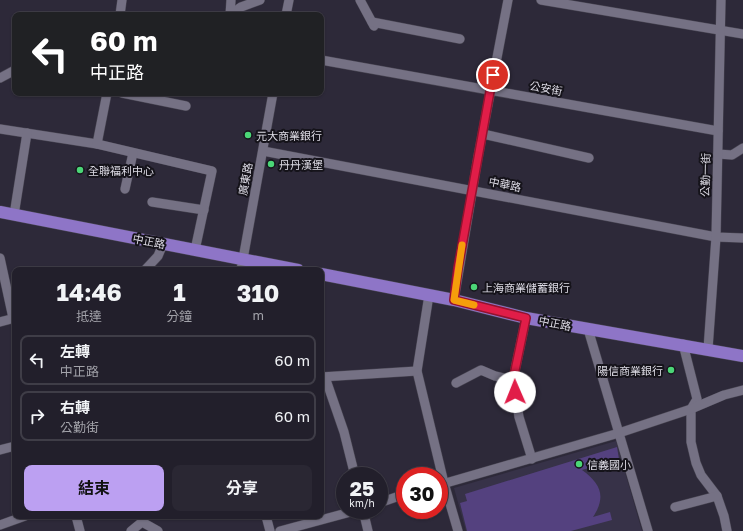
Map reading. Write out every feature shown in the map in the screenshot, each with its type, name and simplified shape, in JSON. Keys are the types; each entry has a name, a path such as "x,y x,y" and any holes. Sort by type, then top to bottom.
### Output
{"main road":[{"name":"中正路","path":"0,212 195,250 242,265 264,267"},
{"name":"中正路","path":"324,275 454,300 526,318 683,344 743,356"}],"street":[{"path":"120,12 122,0"},
{"path":"228,0 230,12"},
{"path":"234,12 242,7 260,0"},
{"path":"287,12 289,0"},
{"path":"360,0 373,25 460,39"},
{"path":"454,300 482,134 508,0"},
{"path":"540,0 743,34"},
{"name":"公勤一街","path":"708,349 716,237 721,0"},
{"name":"公安街","path":"324,61 718,131"},
{"path":"97,144 106,96"},
{"path":"137,96 186,106"},
{"name":"廣東路","path":"242,265 272,96"},
{"path":"0,129 97,144 212,171 195,250"},
{"path":"14,215 27,133"},
{"path":"482,134 589,158"},
{"path":"718,154 732,155 743,148"},
{"name":"中華路","path":"263,151 716,237 743,238"},
{"path":"125,189 133,153"},
{"path":"152,202 204,210"},
{"path":"148,267 158,256 163,244"},
{"path":"0,258 12,309"},
{"path":"429,295 417,371 438,467"},
{"path":"526,318 513,380 519,417 532,459"},
{"path":"0,322 12,319"},
{"path":"588,329 648,531"},
{"path":"683,344 697,399 691,409 691,442 696,463 701,475 717,496 724,516 727,531"},
{"path":"456,383 480,370 495,376 513,380"},
{"path":"324,377 417,371"},
{"path":"324,380 344,432 353,467"},
{"path":"448,482 532,459 619,432 691,409 724,395 743,390"},
{"path":"0,450 12,447"},
{"path":"675,507 717,496"},
{"path":"448,502 458,531"},
{"path":"280,531 336,516"},
{"path":"0,524 16,519"},
{"path":"77,519 80,531"},
{"path":"267,519 270,531"},
{"path":"365,519 368,531"},
{"path":"131,531 142,522 158,531"}],"shaded area":[{"name":"信義國小","path":"616,441 642,531 466,531 454,488"},
{"name":"信義國小","path":"617,447 619,459 582,470 593,480 600,490 600,503 593,517 610,512 612,520 571,531 467,531 460,503 467,501 465,494"}],"slow traffic":[{"path":"462,245 454,300 474,305"}],"place":[{"name":"元大商業銀行","path":"248,135"},
{"name":"丹丹漢堡","path":"271,164"},
{"name":"全聯福利中心","path":"80,170"},
{"name":"上海商業儲蓄銀行","path":"474,287"},
{"name":"陽信商業銀行","path":"671,370"},
{"name":"信義國小","path":"579,464"}],"route":[{"path":"493,75 458,268 454,300 526,318 513,380 515,392"}]}
